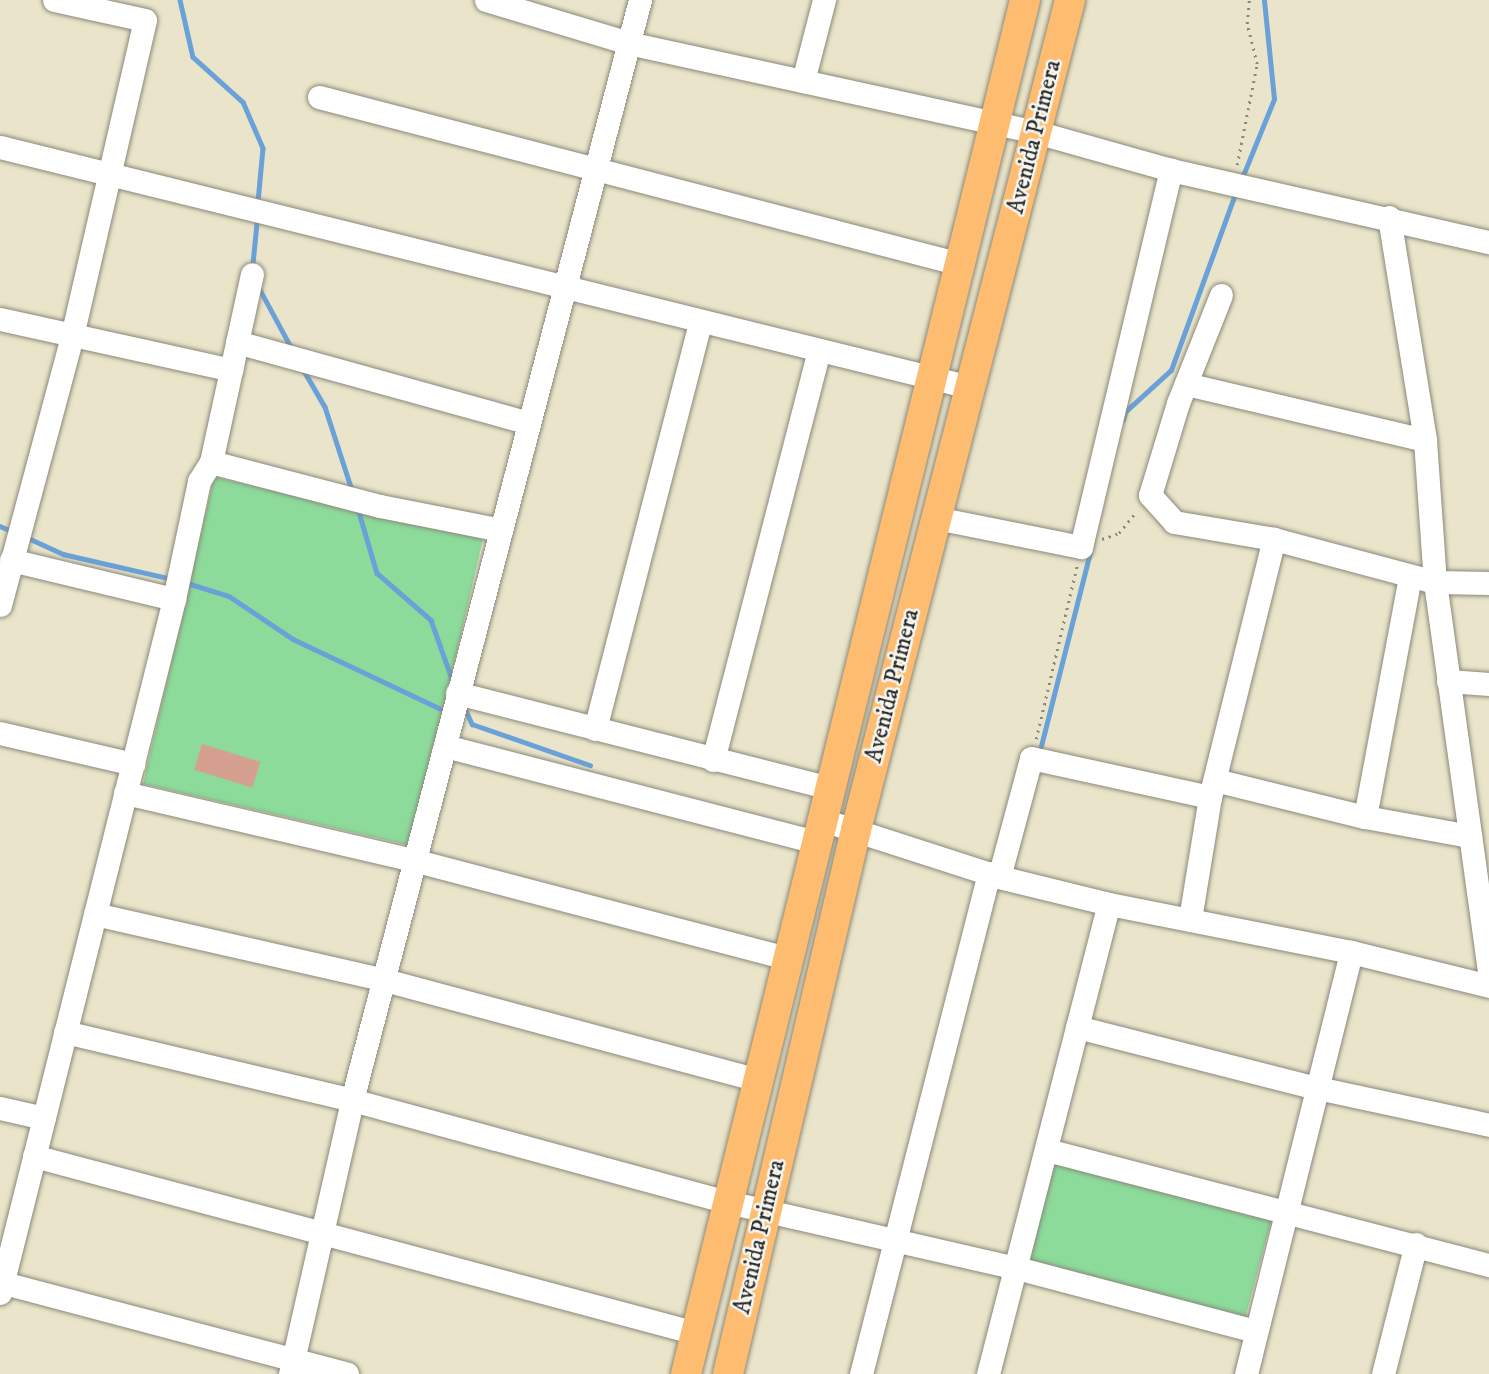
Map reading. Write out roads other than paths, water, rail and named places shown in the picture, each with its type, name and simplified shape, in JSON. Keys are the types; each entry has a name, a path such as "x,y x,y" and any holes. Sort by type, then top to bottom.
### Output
{"main road":[{"name":"Avenida Primera","path":"686,1374 1025,0"},
{"name":"Avenida Primera","path":"728,1374 856,830 1070,0"}],"street":[{"path":"0,605 72,336 112,173 145,20 54,0"},
{"path":"486,0 628,43 994,125 1036,132 1232,185 1389,217 1489,242"},
{"path":"291,1367 352,1100 417,861 457,693 565,289 593,169 640,0"},
{"path":"803,81 824,0"},
{"path":"319,97 960,264"},
{"path":"0,147 112,173 257,214 970,387"},
{"path":"936,518 1081,547 1171,170"},
{"path":"1389,217 1424,440 1435,582 1448,681 1477,845 1489,962"},
{"path":"251,274 211,463 199,481 174,599 1,1286 291,1367 348,1374"},
{"path":"1221,295 1186,384 1150,495 1174,522 1273,539 1435,582 1489,583"},
{"path":"0,319 231,370"},
{"path":"594,729 700,323"},
{"path":"237,342 529,423"},
{"path":"713,760 819,351"},
{"path":"1186,384 1424,440"},
{"path":"211,463 500,530"},
{"path":"1190,919 1212,788 1273,539"},
{"path":"11,559 174,599"},
{"path":"1365,817 1410,576"},
{"path":"1448,681 1489,684"},
{"path":"457,693 831,788"},
{"path":"0,733 133,764"},
{"path":"445,746 820,831 856,830 994,875 1108,904 1351,953 1489,986"},
{"path":"862,1374 994,875 1031,758 1365,817 1477,845"},
{"path":"125,793 417,861 788,958"},
{"path":"988,1374 1108,904"},
{"path":"95,914 385,980 758,1080"},
{"path":"1246,1374 1351,953"},
{"path":"1077,1027 1317,1088 1489,1125"},
{"path":"65,1032 352,1100 728,1202 1017,1268 1256,1331"},
{"path":"0,1108 44,1118"},
{"path":"1047,1150 1489,1265"},
{"path":"34,1156 323,1230 696,1332"},
{"path":"1383,1374 1416,1244"}],"waterway":[{"path":"180,0 193,57 243,102 263,148 258,202"},
{"path":"1242,178 1274,99 1264,0"},
{"path":"1123,420 1125,412 1171,370 1235,194"},
{"path":"252,269 257,218"},
{"path":"258,286 292,349"},
{"path":"303,369 325,407 352,490"},
{"path":"358,509 377,573 431,620 452,679"},
{"path":"0,526 12,531"},
{"path":"26,537 63,554 172,579"},
{"path":"1040,750 1090,552"},
{"path":"184,582 229,596 293,639 445,711"},
{"path":"464,706 472,724 590,765"}]}
